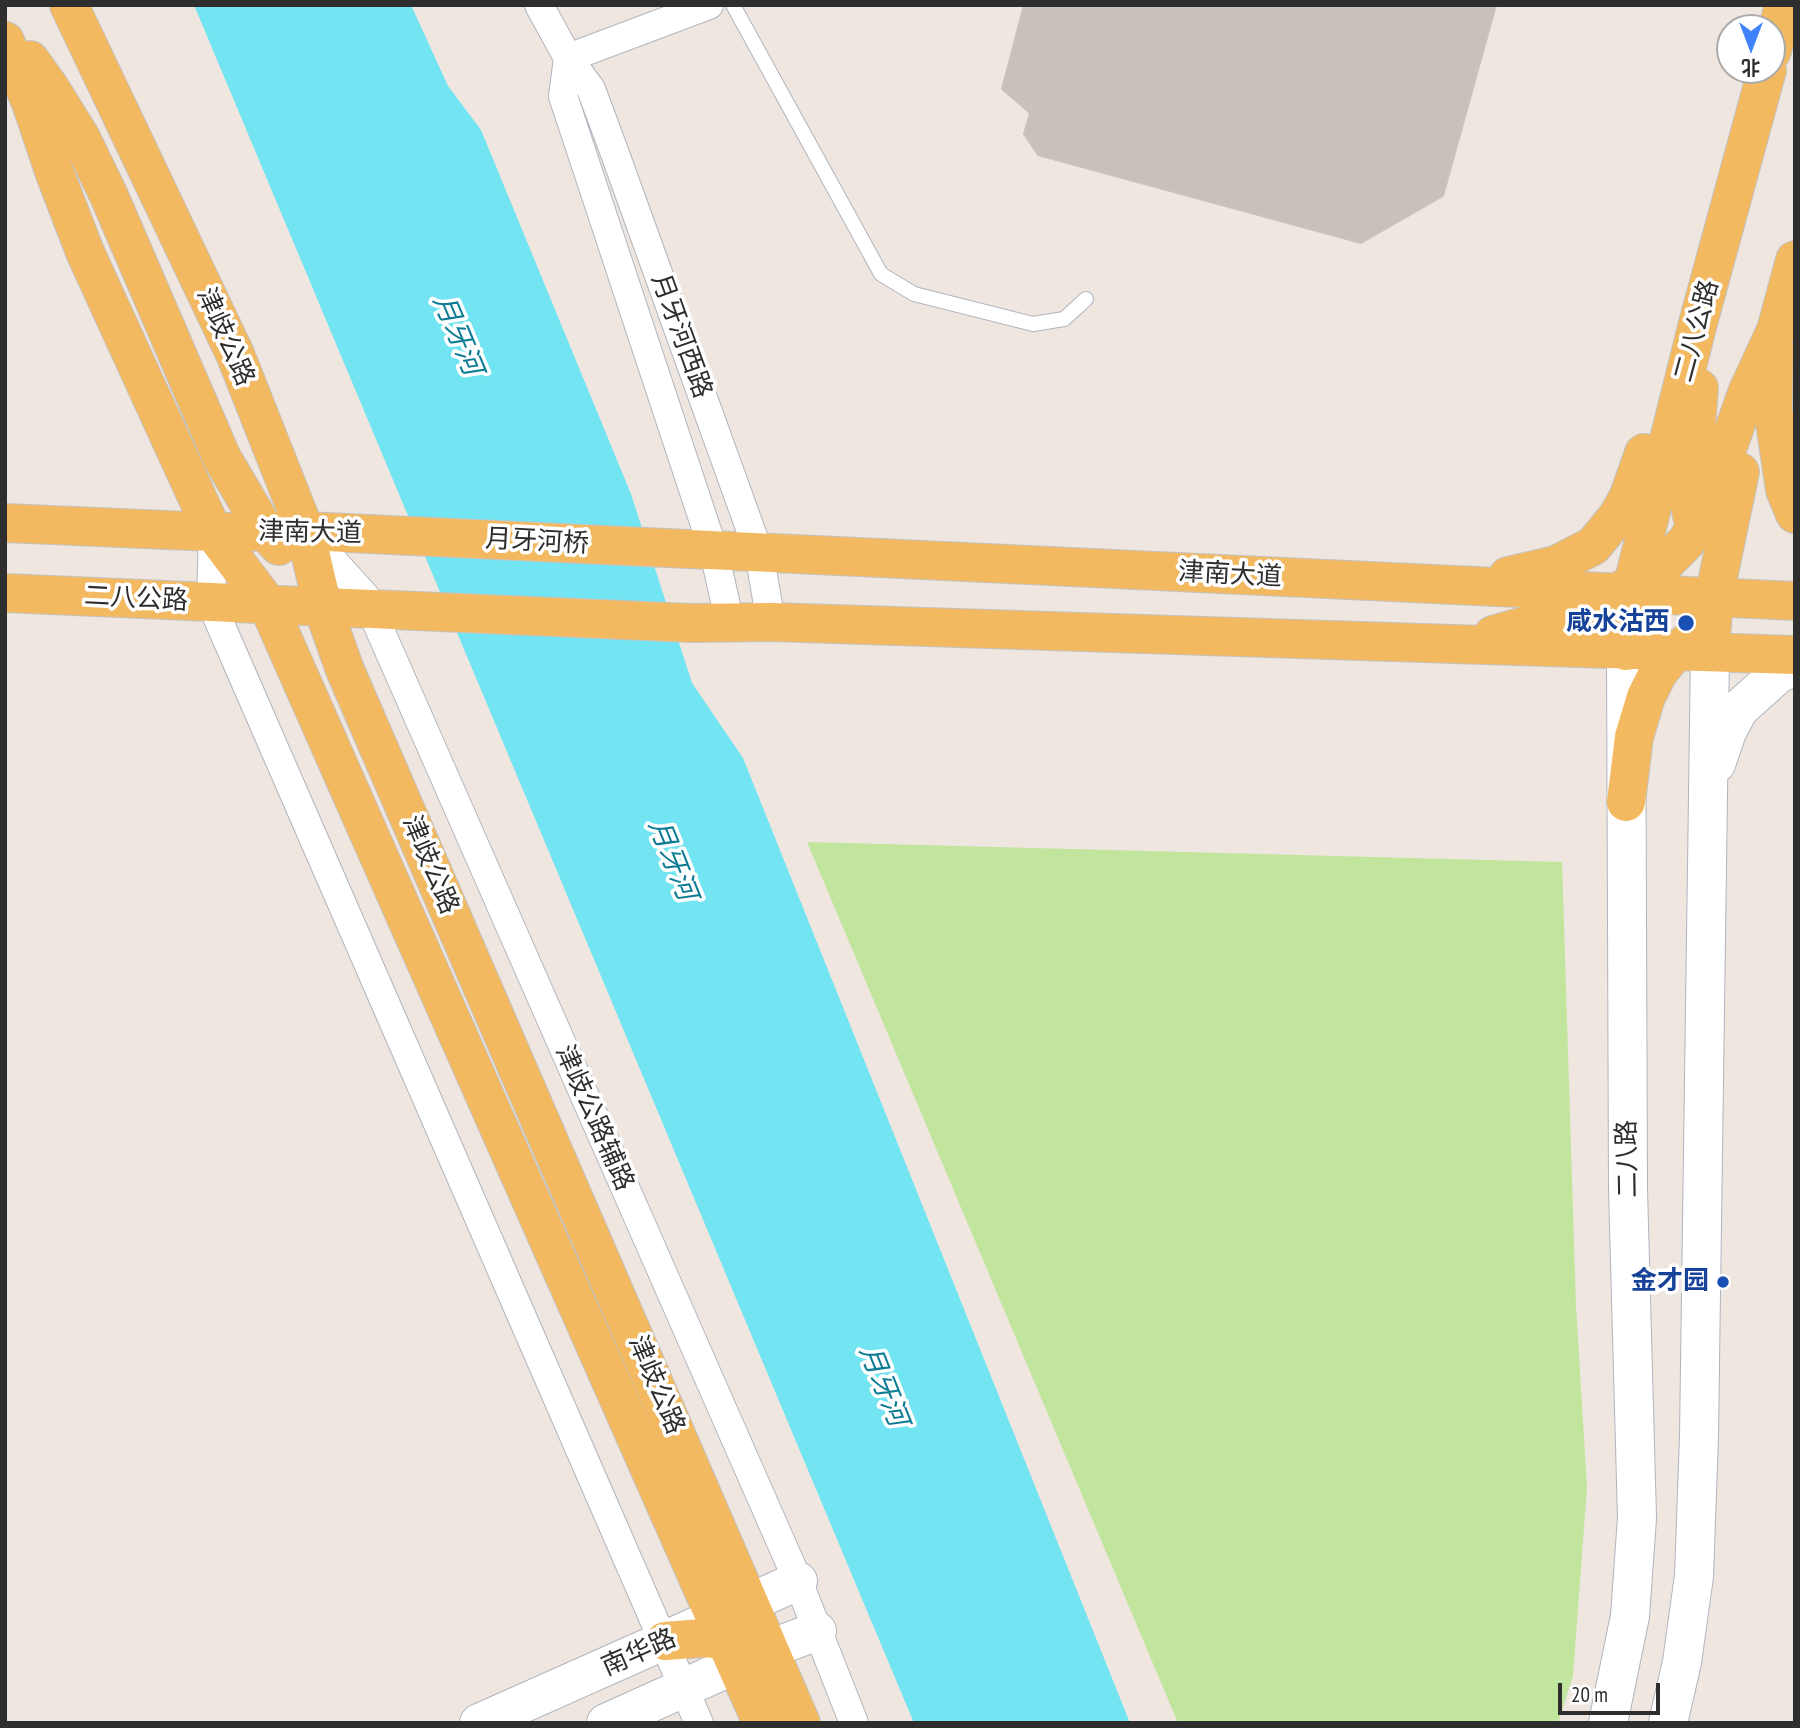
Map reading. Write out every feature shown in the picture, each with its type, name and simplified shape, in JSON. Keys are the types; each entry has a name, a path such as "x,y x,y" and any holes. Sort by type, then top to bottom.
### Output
{"main road":[{"name":"津歧公路","path":"69,5 235,354 305,531 345,670 750,1602 741,1646"},
{"path":"5,26 50,88 81,138 110,196 222,458 265,531 321,594"},
{"name":"津歧公路","path":"5,41 31,103 85,252 213,532 267,603 741,1646 776,1711"},
{"name":"二八公路","path":"1626,590 1763,84"},
{"path":"1668,1723 1682,1662 1694,1577 1699,1437 1707,804 1742,614 1739,475 1795,260"},
{"path":"1698,323 1700,403 1690,505 1693,529 1702,559 1742,614"},
{"path":"1446,585 1535,571 1556,565 1593,547 1628,498 1676,356 1698,323"},
{"path":"1775,332 1773,409 1785,490 1795,514"},
{"path":"1443,644 1511,631 1626,590 1664,564 1686,542 1704,514 1747,393 1775,332"},
{"path":"5,523 213,532"},
{"name":"津南大道","path":"213,532 305,531 407,536"},
{"name":"月牙河桥","path":"407,536 666,549"},
{"name":"津南大道","path":"666,549 1446,585 1626,590 1742,614 1795,655"},
{"name":"二八路","path":"1608,1723 1630,1616 1637,1518 1628,1189 1626,590"},
{"name":"二八公路","path":"5,593 211,603 267,603"},
{"path":"267,603 321,594 368,603"},
{"name":"津南大道","path":"368,603 435,613 691,623 771,622 1626,650 1742,614"},
{"path":"1626,802 1634,737 1646,697 1658,673 1742,614"},
{"path":"1707,804 1716,761 1740,709 1778,674 1795,666"},
{"name":"南华路","path":"606,1723 692,1706 741,1646 750,1602 798,1581"},
{"name":"南华路","path":"479,1723 665,1642 741,1646 817,1631"},
{"path":"692,1706 706,1686 740,1695 776,1711"}],"street":[{"name":"月牙河西路","path":"539,5 568,58 591,89 758,553 771,622"},
{"path":"568,58 709,5"},
{"name":"月牙河西路","path":"568,58 563,96 713,552 730,623"},
{"name":"津歧公路辅路","path":"305,531 368,603 798,1581 855,1723"},
{"path":"213,532 211,603 692,1706"}],"lane":[{"path":"733,5 881,274 914,294 1033,324 1064,319 1086,299"}],"green space":[{"path":"807,842 1562,862 1576,1306 1587,1487 1573,1676 1558,1723 1178,1723"}],"water":[{"name":"月牙河","path":"194,5 411,5 448,86 481,130 631,494 692,683 743,758 1130,1723 914,1723"}],"building":[{"path":"1024,5 1496,5 1443,196 1361,243 1038,155 1024,134 1030,113 1002,89"}],"place":[{"name":"咸水沽西","path":"1686,623"},
{"name":"金才园","path":"1723,1282"}]}
